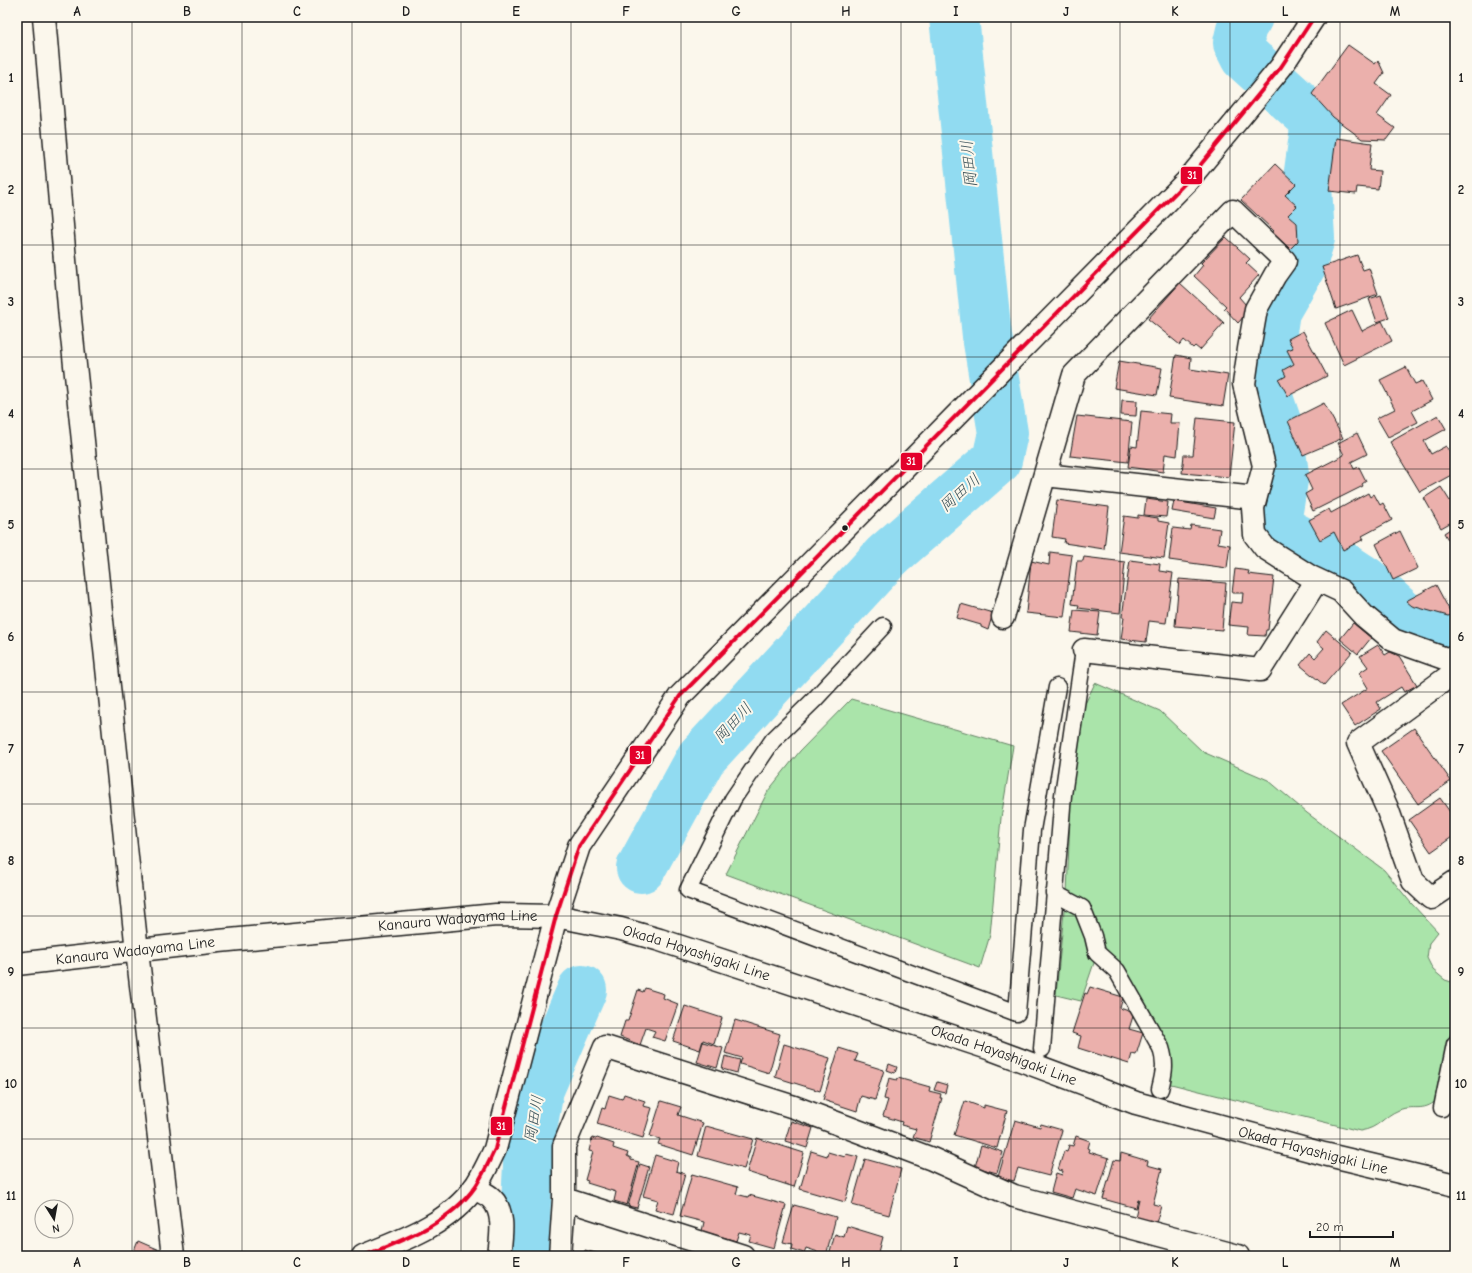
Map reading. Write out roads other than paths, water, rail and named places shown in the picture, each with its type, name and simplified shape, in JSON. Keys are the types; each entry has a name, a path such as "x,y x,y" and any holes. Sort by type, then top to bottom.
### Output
{"street":[{"path":"44,17 70,318 137,951 173,1256"},
{"name":"Kanaura Wadayama Line","path":"17,964 227,941 496,915 556,916 579,846 680,696 1188,180 1281,67 1314,17"},
{"path":"1003,617 1074,375 1232,211 1285,262 1275,275 1256,309 1244,384 1264,466 1253,508 1255,535 1265,548 1317,580 1341,591 1364,616 1393,640 1455,662"},
{"path":"1044,475 1255,498"},
{"path":"1042,1049 1063,795 1084,650 1260,670 1317,580"},
{"path":"883,626 814,700 773,740 733,799 688,890 1017,1013 1032,830 1057,687"},
{"path":"1455,672 1358,743 1387,808 1413,881 1431,898 1455,882"},
{"path":"1054,893 1082,908 1093,936 1097,953 1117,971 1158,1043 1163,1057 1164,1069 1160,1089"},
{"path":"363,1256 405,1239 452,1211 474,1188 486,1170 495,1149 556,916"},
{"name":"Okada Hayashigaki Line","path":"556,916 621,929 660,940 991,1049 1136,1103 1324,1154 1455,1185"},
{"path":"1442,1108 1455,1044"},
{"path":"560,1256 564,1199 564,1146 605,1047 794,1107 932,1159 1014,1196 1238,1256"},
{"path":"474,1188 491,1197 498,1209 502,1223 499,1256"},
{"path":"564,1199 743,1256"}],"waterway":[{"name":"岡田川","path":"641,868 701,758 887,556 997,460 1003,433 987,336 954,17"},
{"path":"1248,17 1242,26 1238,43 1245,57 1316,121 1307,186 1310,238 1302,264 1275,311 1264,386 1277,424 1284,474 1277,517 1282,531 1316,549 1365,581 1406,618 1455,634"},
{"name":"岡田川","path":"523,1256 529,1147 539,1089 582,990"}]}
